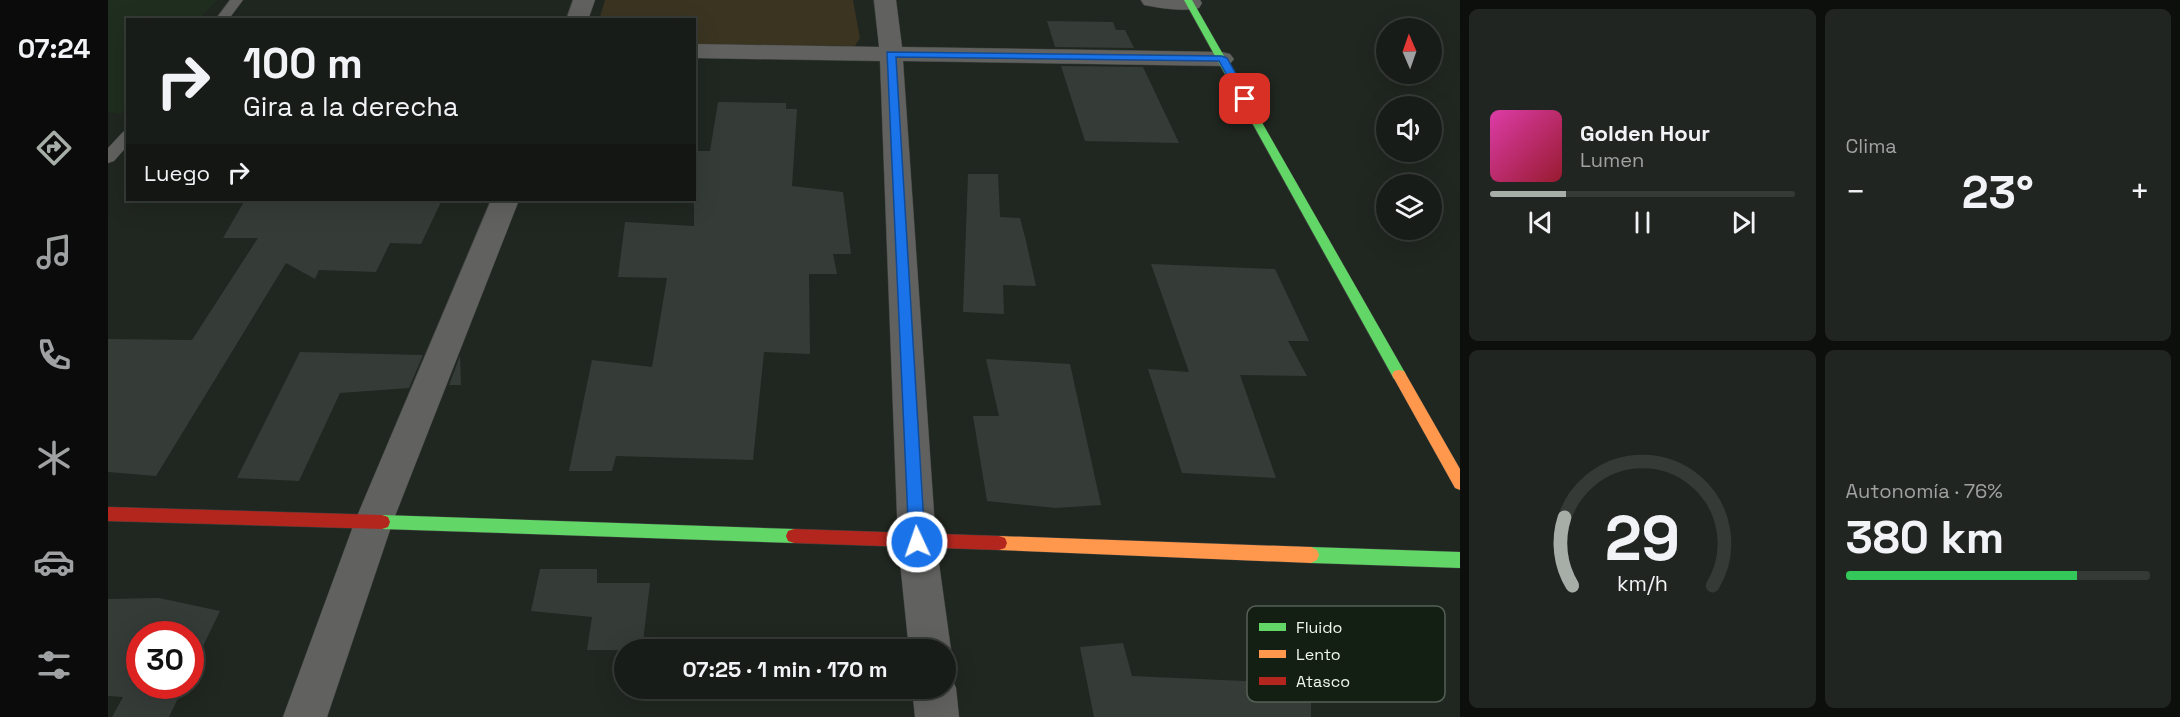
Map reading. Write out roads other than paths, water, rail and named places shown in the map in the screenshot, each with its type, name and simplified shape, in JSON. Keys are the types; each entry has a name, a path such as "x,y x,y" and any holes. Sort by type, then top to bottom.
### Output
{"street":[{"path":"578,18 584,0"},
{"path":"885,0 891,54 917,542 929,639"},
{"path":"1152,0 1189,2 1460,483"},
{"path":"696,51 1222,58"},
{"path":"305,717 374,521 505,201"},
{"path":"108,514 374,521 1460,560"},
{"path":"935,699 937,717"}],"lane":[{"path":"223,18 237,0"},
{"path":"108,158 126,137"}]}
